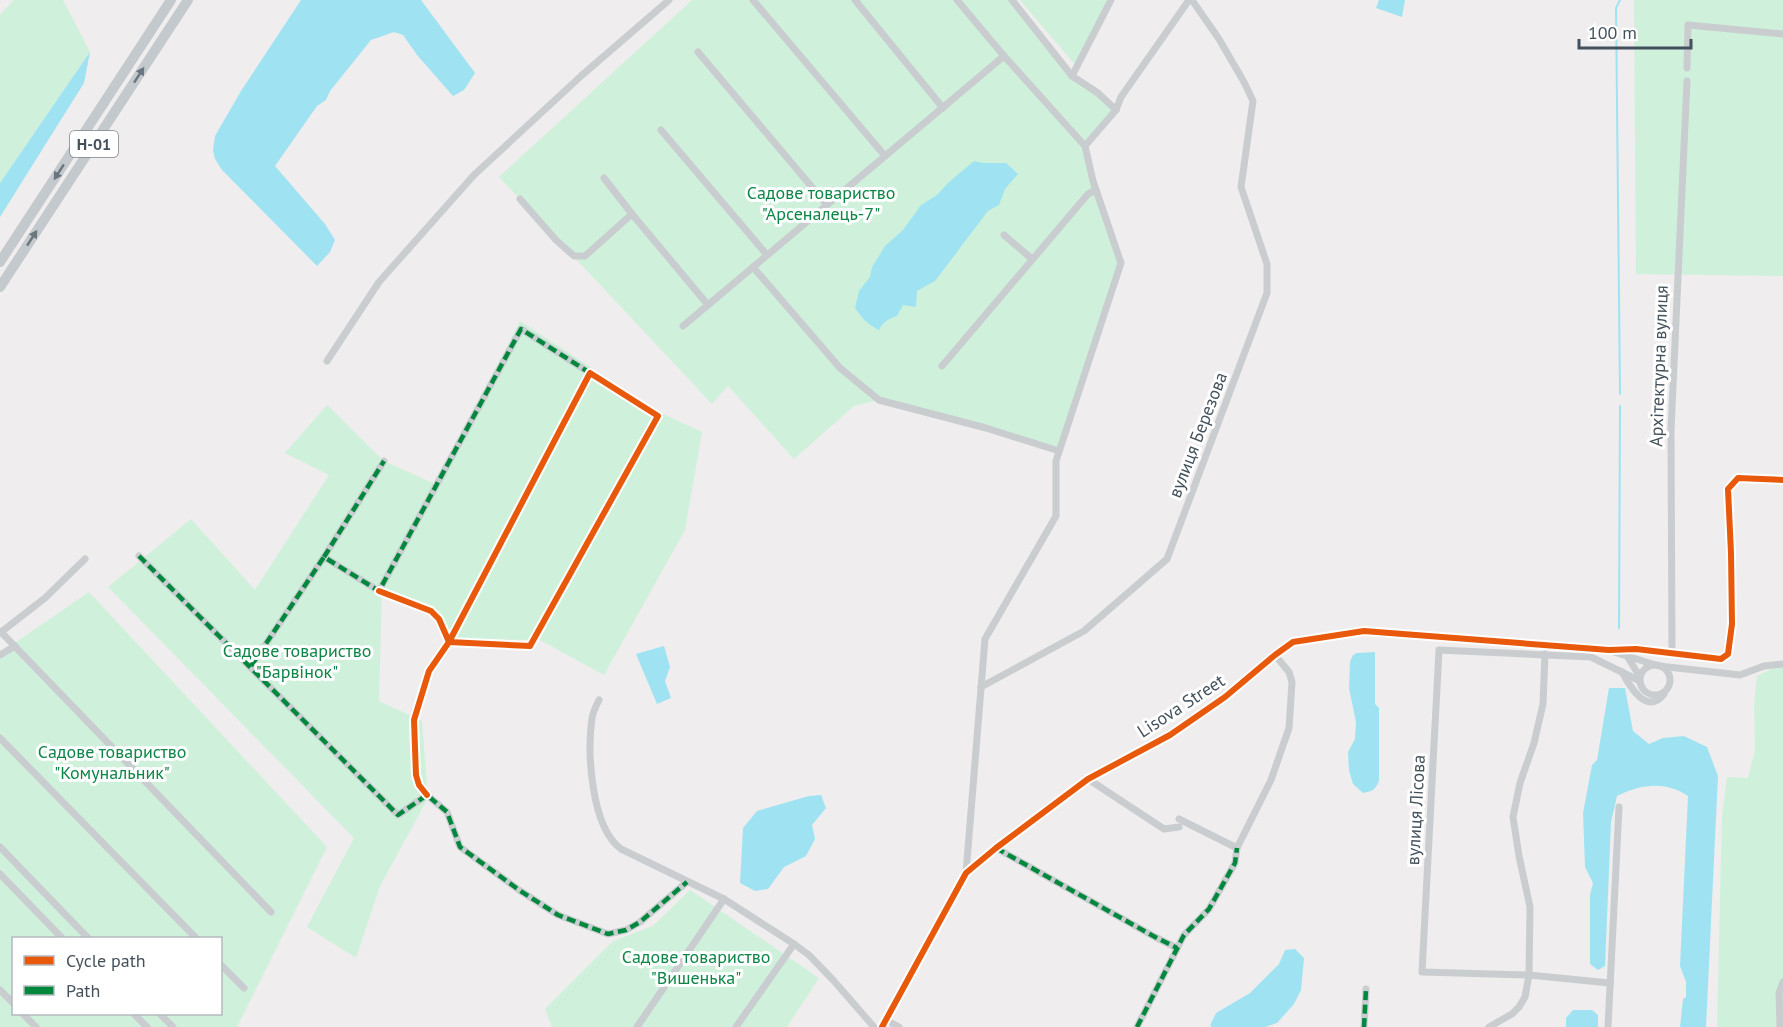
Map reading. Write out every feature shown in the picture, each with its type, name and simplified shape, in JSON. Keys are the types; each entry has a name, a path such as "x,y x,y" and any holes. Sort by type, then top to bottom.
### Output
{"main road":[{"name":"Н-01","path":"0,262 171,0"},
{"name":"Н-01","path":"0,287 188,0"}],"street":[{"path":"327,361 379,282 474,175 581,76 669,0"},
{"path":"753,0 885,156"},
{"path":"855,0 943,108"},
{"path":"957,0 1085,146 1096,190 1121,263 1056,461 1056,516 985,639 966,873"},
{"path":"1012,0 1072,76 1098,93 1116,110"},
{"path":"1072,76 1111,0"},
{"path":"1085,146 1116,110 1120,97 1191,0"},
{"name":"вулиця Березова","path":"981,687 1084,631 1167,559 1268,293 1267,264 1241,187 1252,101 1220,39 1191,0"},
{"path":"1687,68 1688,25 1783,34"},
{"path":"698,52 827,205"},
{"path":"683,326 1004,56"},
{"name":"Архітектурна вулиця","path":"1672,653 1671,430 1687,81"},
{"path":"661,130 767,255"},
{"path":"604,178 708,304"},
{"path":"942,366 1088,195 1096,190"},
{"path":"520,199 556,240 574,256 585,256 632,213"},
{"path":"1004,236 1032,259"},
{"path":"753,267 840,368 879,400 986,428 1059,451"},
{"path":"379,591 521,329 658,416 530,646 449,642"},
{"path":"590,373 449,642 429,671 414,720 416,775 419,785 447,812 460,847 558,915 608,934 626,930 640,922 687,882"},
{"path":"251,666 324,557 384,461"},
{"path":"1609,650 1636,649 1721,658 1728,654 1732,624 1728,489 1738,478 1783,480"},
{"path":"139,556 398,815 428,795"},
{"path":"324,557 379,591 431,611 438,618 449,642"},
{"path":"85,560 45,598 1,632 270,912"},
{"name":"Lisova Street","path":"882,1027 966,873 1088,779 1170,735 1225,698 1293,642 1364,631 1609,650"},
{"path":"0,655 15,646"},
{"name":"вулиця Лісова","path":"1529,975 1422,972 1439,650 1545,654"},
{"path":"1609,650 1659,666 1666,671 1670,680 1664,696 1657,701 1650,702 1641,699 1632,690 1622,672"},
{"path":"1489,1027 1512,1014 1519,1007 1525,997 1529,975 1530,907 1518,856 1513,817 1520,783 1534,743 1543,704 1545,654 1591,657 1640,679"},
{"path":"1137,1027 1184,935 1209,909 1235,863 1237,849 1271,780 1289,728 1292,682 1289,672 1275,655"},
{"path":"1627,656 1640,679 1641,686 1648,694 1658,695 1667,689"},
{"path":"1640,679 1649,666 1740,675 1764,666 1783,664"},
{"path":"599,700 592,716 590,759 594,795 612,843 687,882 724,898 794,944 809,955 874,1027"},
{"path":"0,738 194,937"},
{"path":"1088,779 1164,829 1179,827"},
{"path":"1608,1027 1619,807"},
{"path":"1179,819 1237,849"},
{"path":"0,847 86,937"},
{"path":"996,848 1178,948"},
{"path":"0,874 60,937"},
{"path":"637,1027 724,898"},
{"path":"736,1027 794,944"},
{"path":"222,966 244,988"},
{"path":"1529,975 1610,983"},
{"path":"1780,1027 1779,993 1783,982"},
{"path":"1364,1027 1365,989"},
{"path":"0,990 12,1002"},
{"path":"24,1015 36,1027"},
{"path":"135,1015 147,1027"},
{"path":"161,1015 173,1027"},
{"path":"886,1020 899,1027"}],"green space":[{"path":"14,0 63,0 90,52 0,183 0,15"},
{"name":"Садове товариство \"Арсеналець-7\"","path":"692,0 1011,0 1072,76 1116,110 1085,146 1121,263 1059,451 879,400 854,406 794,459 728,386 712,404 499,177"},
{"path":"1020,0 1113,0 1077,67"},
{"path":"1634,0 1783,0 1783,276 1636,274"},
{"name":"Садове товариство \"Барвінок\"","path":"520,321 661,413 702,432 685,530 604,675 540,640 447,639 434,609 382,588 379,701 422,721 428,798 380,886 356,958 307,927 354,838 108,587 191,519 255,590 329,475 285,453 327,405 384,461 437,485"},
{"name":"Садове товариство \"Комунальник\"","path":"89,592 327,847 237,1027 0,1027 0,653"},
{"path":"1782,664 1783,1027 1717,1027 1722,816 1727,777 1748,778 1755,750 1754,706 1757,676"},
{"name":"Садове товариство \"Вишенька\"","path":"690,890 819,978 787,1027 552,1027 545,1009 613,941 653,926"}],"water":[{"path":"301,0 421,0 475,73 464,90 453,96 417,55 403,35 394,32 371,40 330,91 326,100 317,106 275,166 325,224 335,240 330,252 317,266 222,170 215,159 213,150 215,136 241,91"},
{"path":"1379,0 1405,0 1402,17 1376,8"},
{"path":"90,52 84,83 0,217 0,183"},
{"path":"974,161 1006,163 1018,174 1005,189 999,205 988,211 935,281 917,291 916,307 903,305 897,316 886,321 879,330 875,328 855,308 859,291 870,277 872,267 885,246 903,230 921,205 937,195"},
{"path":"664,646 670,667 665,681 671,698 657,704 636,654"},
{"path":"1375,652 1375,704 1379,708 1379,781 1373,790 1363,793 1353,784 1349,770 1348,752 1355,739 1356,722 1349,688 1350,662 1353,655 1357,653"},
{"path":"1609,688 1625,688 1633,731 1649,744 1663,738 1684,736 1707,747 1718,776 1706,1027 1680,1027 1683,999 1686,997 1686,982 1680,966 1688,796 1679,791 1653,786 1635,789 1617,796 1611,822 1605,966 1598,970 1590,964 1590,895 1593,883 1585,867 1583,813 1592,765 1597,760"},
{"path":"821,795 826,808 812,825 815,839 806,856 784,867 768,889 755,891 740,883 743,828 757,811 809,796"},
{"path":"1295,949 1304,958 1301,990 1294,1004 1277,1023 1265,1027 1212,1027 1210,1025 1216,1013 1250,993 1279,964 1285,950"},
{"path":"1573,1010 1592,1010 1598,1015 1598,1027 1566,1027 1566,1018"}],"waterway":[{"path":"1620,0 1616,8 1620,394"},
{"path":"1619,628 1620,406"}],"marked path":[{"path":"251,666 324,557 379,591 521,329 590,373"},
{"path":"324,557 384,461"},
{"path":"139,556 398,815 427,795 447,812 460,847 558,915 608,934 626,930 640,922 687,882"},
{"path":"996,848 1177,948"},
{"path":"1137,1027 1184,935 1209,909 1235,863 1237,848"},
{"path":"1364,1027 1366,989"}],"cycle path":[{"path":"379,591 431,611 439,619 449,642 530,646 658,416 590,373 449,642 429,671 414,720 416,775 419,785 427,795"},
{"path":"882,1027 966,873 1088,779 1170,735 1225,697 1293,642 1364,631 1609,650 1636,649 1721,659 1728,654 1732,624 1728,489 1738,478 1783,480"}]}
